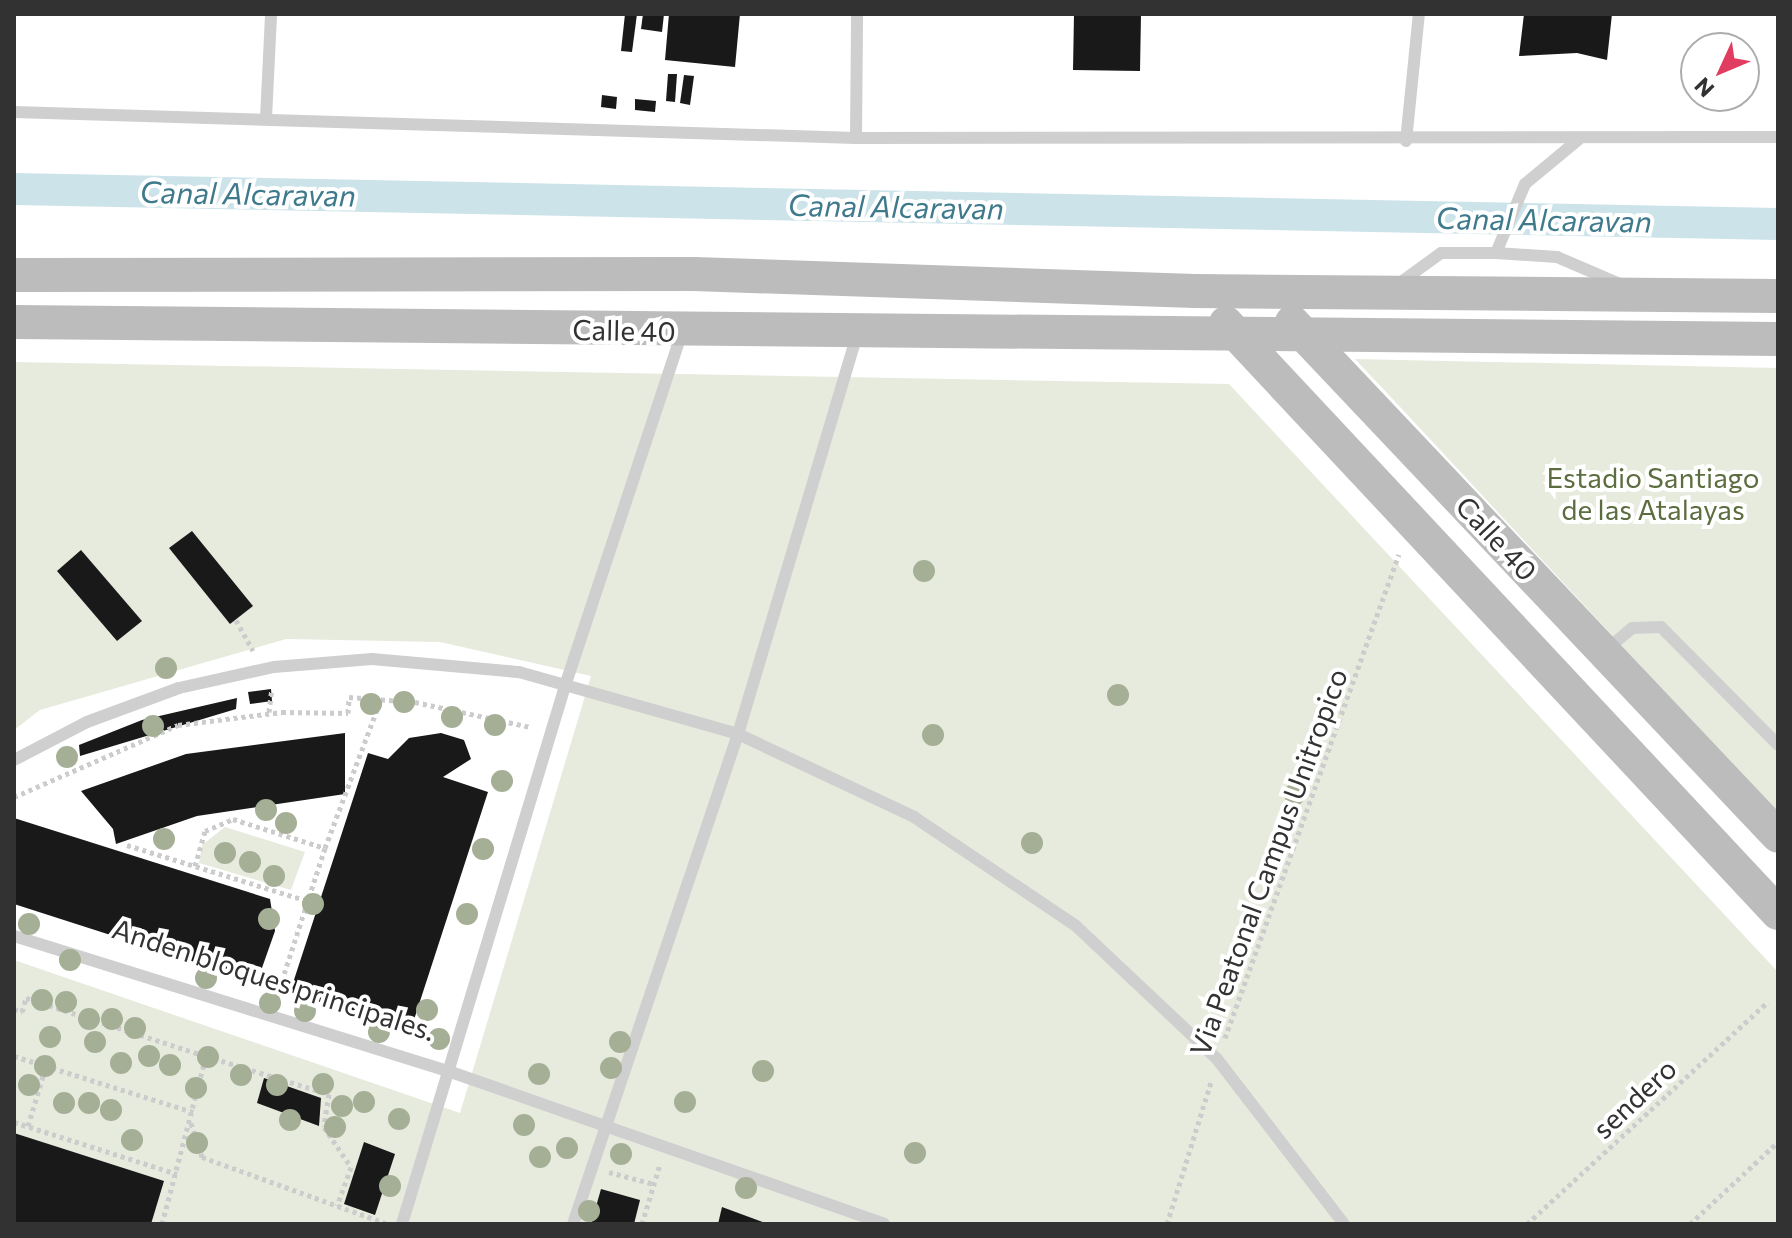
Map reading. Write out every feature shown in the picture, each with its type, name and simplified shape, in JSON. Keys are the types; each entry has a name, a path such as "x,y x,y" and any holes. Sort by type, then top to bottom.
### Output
{"main road":[{"name":"Calle 40","path":"14,275 694,274 1195,291 1259,287 1778,836"},
{"path":"1259,287 1778,296"},
{"name":"Calle 40","path":"1195,291 1411,515 1778,913"},
{"name":"Calle 40","path":"14,322 683,330 860,326 1234,332"},
{"path":"1234,332 1778,339"}],"lane":[{"path":"266,118 271,14"},
{"path":"856,138 857,14"},
{"path":"1406,141 1419,14"},
{"path":"14,112 856,138 1406,141 1778,137"},
{"path":"1496,253 1525,184 1578,140"},
{"path":"1391,289 1441,253 1496,253 1557,257 1639,294"},
{"path":"573,1224 738,734 860,326"},
{"path":"402,1224 566,683 683,330"},
{"path":"1604,652 1632,628 1661,627 1778,745"},
{"path":"14,760 132,703 274,667 421,660 566,683 738,734 857,786 991,865 1125,968 1217,1059 1344,1224"},
{"path":"14,936 448,1071 664,1150 884,1224"}],"path":[{"name":"Via Peatonal Campus Unitropico","path":"1167,1224 1217,1059 1411,515"},
{"path":"14,797 178,725 282,712 348,713 349,697 381,699 542,730"},
{"path":"271,1015 325,848 381,699"},
{"path":"195,866 205,831 233,819 325,848"},
{"path":"127,845 308,901"},
{"name":"Anden bloques principales.","path":"261,997 290,1007"},
{"path":"14,1009 22,1012 26,998 329,1094 324,1127 351,1167 337,1206"},
{"name":"sendero","path":"1527,1224 1768,1002"},
{"path":"14,1056 193,1112"},
{"path":"162,1224 206,1056"},
{"path":"28,1126 46,1066"},
{"path":"14,1122 177,1174"},
{"path":"191,1122 202,1157 387,1224"},
{"path":"1690,1224 1778,1142"},
{"path":"642,1224 664,1150"},
{"path":"592,1168 654,1184"}],"green space":[{"name":"Estadio Santiago de las Atalayas","path":"1355,359 1778,368 1778,814 1402,409"},
{"path":"14,362 1229,384 1778,972 1778,1224 14,1224 14,960 460,1113 591,676 440,642 286,639 40,710 14,730"},
{"path":"225,827 305,852 291,890 199,863 202,845"}],"building":[{"path":"625,14 637,14 632,52 621,51"},
{"path":"643,14 664,14 662,32 641,29"},
{"path":"669,14 740,14 735,67 665,60"},
{"path":"1074,14 1141,14 1140,71 1073,70"},
{"path":"1524,14 1612,14 1607,60 1577,53 1519,56"},
{"path":"668,74 677,74 675,102 666,101"},
{"path":"684,75 694,76 690,105 680,103"},
{"path":"602,95 617,97 616,109 601,107"},
{"path":"635,99 656,101 655,112 635,110"},
{"path":"192,531 253,606 230,624 169,548"},
{"path":"81,550 142,621 117,641 57,571"},
{"path":"271,689 272,701 250,704 248,692"},
{"path":"237,698 236,709 80,756 79,745 142,720"},
{"path":"345,733 345,794 197,816 116,844 113,829 81,791 186,754"},
{"path":"441,733 464,740 471,759 443,777 488,792 410,1032 290,992 368,753 388,759 409,738"},
{"path":"14,818 270,899 275,931 257,982 14,904"},
{"path":"264,1078 321,1098 319,1126 257,1103"},
{"path":"14,1133 164,1181 151,1224 14,1224"},
{"path":"364,1142 395,1154 375,1215 344,1204"},
{"path":"601,1189 640,1200 634,1224 591,1224"},
{"path":"722,1207 768,1224 718,1224"}],"waterway":[{"name":"Canal Alcaravan","path":"14,189 1778,224"}]}
